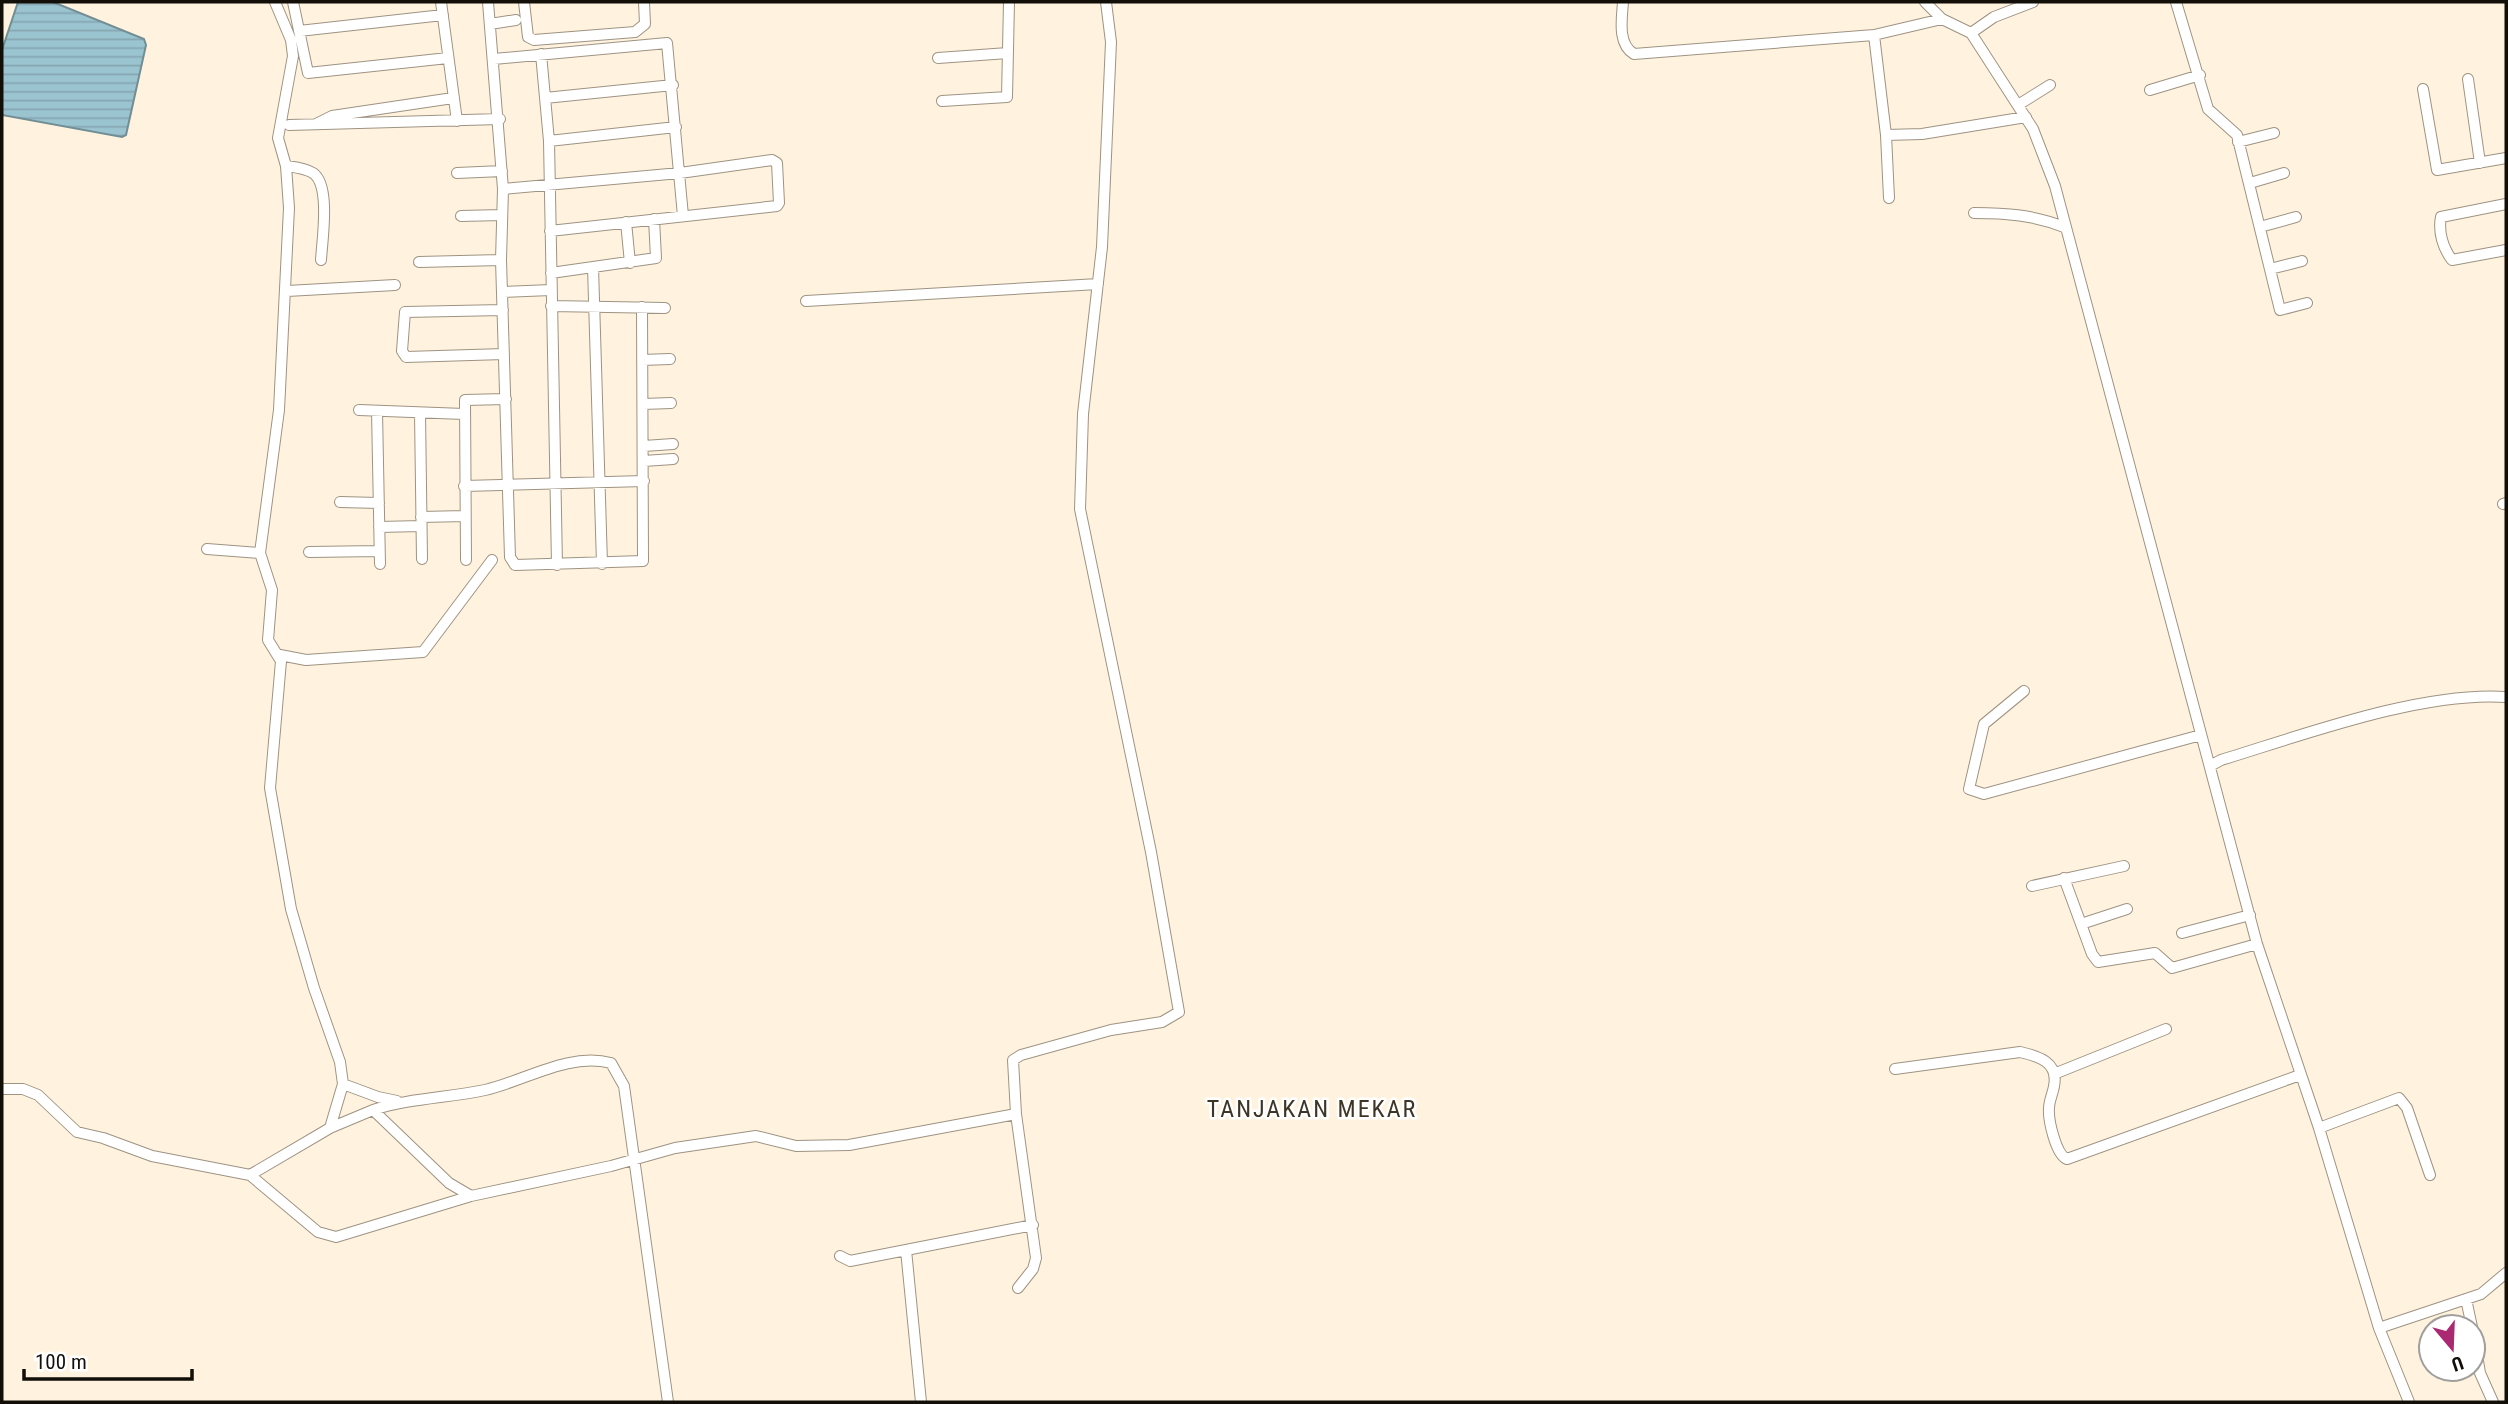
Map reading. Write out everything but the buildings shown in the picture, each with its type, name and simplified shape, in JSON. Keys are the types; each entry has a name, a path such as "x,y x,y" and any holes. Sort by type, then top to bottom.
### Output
{"street":[{"path":"275,2 291,40 293,56 278,138 286,166 289,208 287,291 279,410 260,553 272,590 268,640 280,655 306,660 423,652 492,560"},
{"path":"292,2 308,74 448,58"},
{"path":"442,2 457,121"},
{"path":"488,2 500,119 504,354 511,561 515,565 643,561 642,307"},
{"path":"524,2 528,37 534,40 635,32 645,24 644,2"},
{"path":"942,101 1007,97 1009,2"},
{"path":"1018,1288 1033,1269 1036,1258 1011,1069 1016,1057 1111,1030 1162,1022 1179,1012 1151,852 1100,596 1084,539 1080,509 1083,414 1098,284 1111,53 1106,2"},
{"path":"1623,2 1621,29 1627,49 1634,54 1874,35 1942,19"},
{"path":"1925,2 1942,19 1971,33 2026,117 2055,186 2257,944 2319,1128 2379,1328 2409,1402"},
{"path":"1971,33 1994,17 2033,2"},
{"path":"2176,2 2208,109 2236,135 2280,310 2306,303"},
{"path":"299,31 443,15"},
{"path":"491,24 516,20"},
{"path":"1874,35 1886,135 1889,198"},
{"path":"494,59 667,43 677,127 683,215"},
{"path":"939,58 1008,53"},
{"path":"541,54 551,185 557,565"},
{"path":"2150,90 2200,75"},
{"path":"2468,79 2480,163"},
{"path":"545,98 673,85"},
{"path":"2018,105 2050,85"},
{"path":"2423,89 2437,170 2506,158"},
{"path":"313,125 332,116 453,98"},
{"path":"1886,135 1922,134 2026,117"},
{"path":"289,125 500,119"},
{"path":"549,141 677,127"},
{"path":"2238,142 2274,133"},
{"path":"503,188 680,173 775,161 779,203 775,206 550,231"},
{"path":"286,166 313,173 319,180 324,212 321,260"},
{"path":"457,173 502,171"},
{"path":"2249,183 2284,173"},
{"path":"2506,204 2441,217 2440,230 2452,260 2506,250"},
{"path":"1974,213 2007,213 2042,218 2064,227"},
{"path":"461,216 502,215"},
{"path":"2260,227 2296,217"},
{"path":"551,273 656,258 654,219"},
{"path":"626,222 630,262"},
{"path":"419,262 501,260"},
{"path":"2270,269 2302,261"},
{"path":"593,267 597,307 602,564"},
{"path":"806,301 1098,284"},
{"path":"287,291 395,285"},
{"path":"502,292 551,290"},
{"path":"551,306 665,308"},
{"path":"503,310 405,312 402,351 404,356 409,357 504,354"},
{"path":"642,360 670,359"},
{"path":"466,560 465,400 506,399"},
{"path":"643,404 671,402"},
{"path":"359,410 464,414"},
{"path":"377,411 380,564"},
{"path":"420,412 422,559"},
{"path":"643,446 673,444"},
{"path":"644,461 673,459"},
{"path":"464,486 644,481"},
{"path":"340,502 379,503"},
{"path":"379,527 465,516"},
{"path":"207,550 260,553"},
{"path":"309,552 379,551"},
{"path":"280,655 271,800 291,909 314,988 340,1062 343,1084 330,1128"},
{"path":"2024,691 1993,713 1984,724 1970,779 1972,792 1984,794 2009,788 2201,735"},
{"path":"2210,766 2233,756 2388,712 2474,695 2506,697"},
{"path":"2032,886 2124,866"},
{"path":"2064,878 2098,962 2155,953 2172,968 2257,944"},
{"path":"2081,924 2127,909"},
{"path":"2182,933 2250,915"},
{"path":"2054,1074 2166,1029"},
{"path":"1895,1069 2020,1052 2040,1056 2051,1065 2054,1074 2056,1082 2049,1108 2060,1154 2067,1159 2300,1075"},
{"path":"250,1175 330,1128 400,1101 486,1089 556,1067 611,1063 624,1086 668,1402"},
{"path":"343,1084 378,1097 400,1101"},
{"path":"2,1089 23,1089 38,1095 77,1132 103,1138 152,1156 250,1175 326,1237 336,1237 471,1196 675,1148 756,1136 796,1146 849,1145 1016,1114"},
{"path":"2319,1128 2399,1098 2407,1108 2430,1175"},
{"path":"373,1110 449,1183 471,1196"},
{"path":"840,1256 850,1261 1033,1225"},
{"path":"906,1250 921,1402"},
{"path":"2379,1328 2466,1299 2491,1288 2506,1273"},
{"path":"2466,1299 2469,1313"},
{"path":"2484,1383 2493,1402"}],"water":[{"path":"18,2 53,2 144,39 146,45 126,135 122,137 2,115 2,50"}],"district":[{"name":"TANJAKAN MEKAR","path":"1312,1109"}]}
